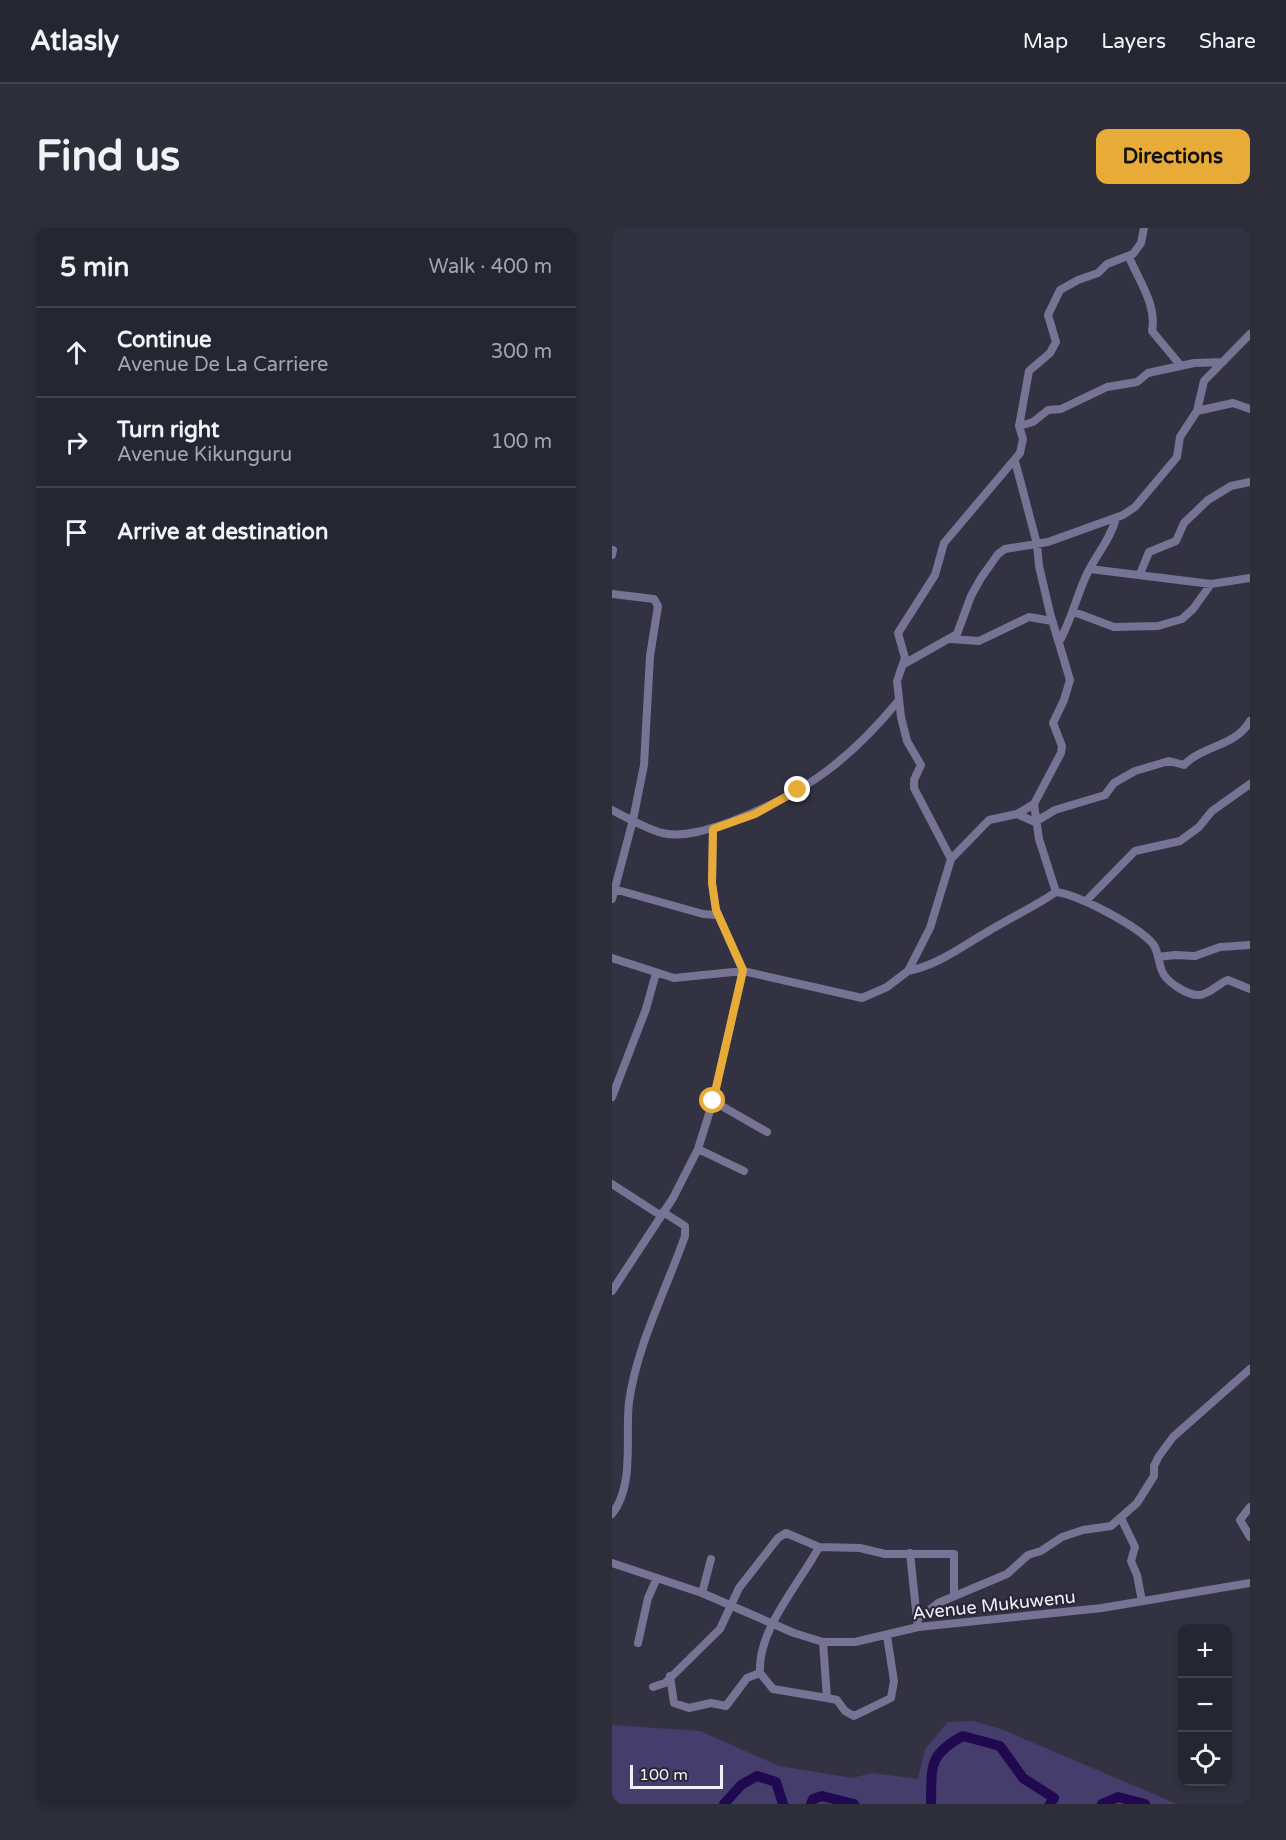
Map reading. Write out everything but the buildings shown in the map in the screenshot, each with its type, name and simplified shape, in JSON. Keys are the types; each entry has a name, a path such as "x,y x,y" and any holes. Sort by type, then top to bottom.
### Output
{"street":[{"path":"951,859 914,788 914,780 921,765 907,741 899,700 897,681 905,658 898,633 935,575 944,543 1015,461 1022,445 1019,426 1029,371 1050,353 1056,342 1048,315 1054,299 1065,286 1098,273 1116,260 1129,257 1141,243 1144,228"},
{"path":"1129,257 1151,305 1154,320 1152,331 1181,366"},
{"path":"904,664 951,639 962,624 971,596 998,555 1013,546 1037,544 1116,518 1136,507 1177,458 1179,437 1197,411 1204,381 1250,334"},
{"path":"1019,426 1033,422 1048,410 1061,409 1107,387 1134,383 1148,373 1181,366 1223,363"},
{"path":"1197,411 1233,403 1250,409"},
{"path":"908,971 930,928 951,859 989,820 1017,814 1034,804 1059,759 1062,746 1053,723 1070,680 1052,621 1039,566 1037,544 1015,461"},
{"path":"1140,574 1149,552 1176,541 1184,523 1208,500 1231,486 1250,482"},
{"path":"1059,642 1074,612 1090,569 1101,547 1113,531 1116,518"},
{"path":"1090,569 1211,584 1250,578"},
{"path":"1074,612 1114,627 1158,626 1182,619 1193,609 1211,584"},
{"path":"612,594 654,599 658,606 650,656 644,765 633,820 612,899"},
{"path":"951,639 979,642 1029,618 1052,621"},
{"path":"612,810 662,833 673,834 713,829 755,814 822,777 870,734 899,700"},
{"path":"1035,822 1055,810 1105,795 1114,783 1135,771 1169,761 1184,765 1195,755 1214,750 1226,740 1240,735 1250,721"},
{"path":"1086,901 1135,851 1180,841 1199,827 1212,811 1250,784"},
{"path":"1034,804 1035,822 1056,892"},
{"path":"1017,814 1035,822"},
{"path":"612,1292 686,1174 698,1149 713,1101 743,970 717,915 712,883 713,829"},
{"path":"614,889 703,914 717,915"},
{"path":"1056,892 1086,901 1144,936 1152,944 1167,978 1191,993 1204,994 1228,980 1250,989"},
{"path":"612,958 656,973 686,978 743,970 862,998 887,987 908,971 922,968 953,953 1056,892"},
{"path":"1158,957 1196,956 1220,947 1250,945"},
{"path":"612,1097 646,1009 656,973"},
{"path":"713,1101 767,1132"},
{"path":"698,1149 744,1171"},
{"path":"612,1184 685,1227 685,1236 636,1368 630,1400 624,1487 612,1514"},
{"path":"918,1623 929,1609 954,1595 1001,1577 1028,1555 1041,1551 1062,1537 1083,1530 1108,1528 1121,1518 1146,1489 1155,1474 1154,1465 1173,1437 1250,1369"},
{"path":"1250,1507 1240,1520 1250,1537"},
{"path":"1121,1518 1135,1547 1131,1561 1137,1575 1142,1601"},
{"path":"653,1687 663,1683 720,1629 739,1588 782,1535 789,1534 819,1547 860,1548 885,1554 955,1555 954,1595"},
{"path":"819,1547 773,1624 760,1658 760,1673 773,1689 837,1700 845,1711 854,1716 861,1715 891,1698 894,1681 887,1636"},
{"path":"910,1553 918,1623"},
{"path":"702,1593 711,1559"},
{"name":"Avenue Mukuwenu","path":"612,1563 702,1593 773,1624 823,1642 855,1642 887,1636 918,1623 1067,1612 1250,1582"},
{"path":"638,1644 648,1598 657,1578"},
{"path":"823,1642 827,1698"},
{"path":"670,1676 674,1703 694,1708 711,1703 726,1706 747,1678 760,1673"}],"shaded area":[{"path":"973,1721 1001,1729 1177,1804 612,1804 612,1725 700,1731 779,1766 852,1778 872,1773 918,1779 925,1749 948,1722"}],"waterway":[{"path":"931,1804 932,1772 937,1756 963,1736 1000,1746 1023,1778 1054,1798 1050,1804"},
{"path":"724,1804 741,1785 757,1776 776,1782 783,1804"},
{"path":"811,1804 813,1799 822,1796 854,1804"},
{"path":"1102,1804 1118,1797 1145,1804"}],"route":[{"path":"713,1101 743,970 717,915 712,883 713,829 755,814 798,790"}]}
